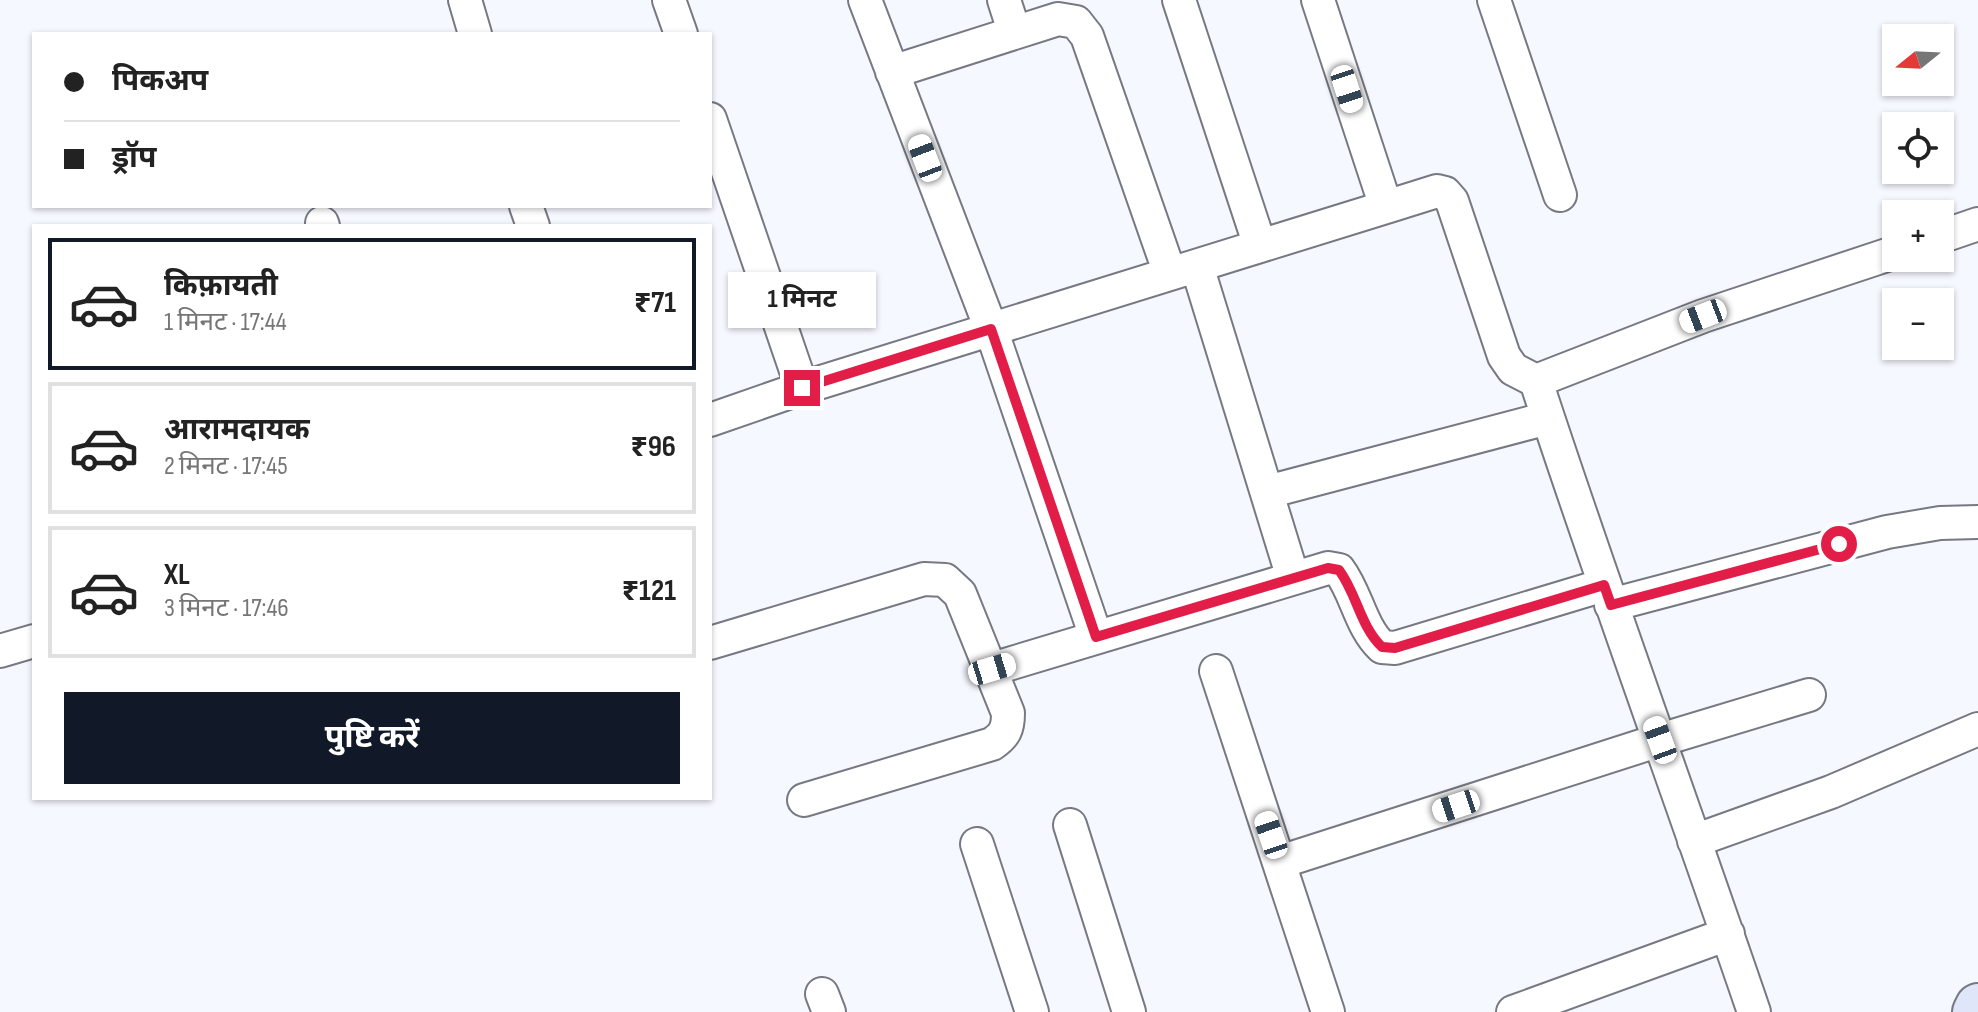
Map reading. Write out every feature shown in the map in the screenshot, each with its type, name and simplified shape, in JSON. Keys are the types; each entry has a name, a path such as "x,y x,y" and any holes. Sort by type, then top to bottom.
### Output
{"street":[{"path":"465,0 474,32"},
{"path":"669,0 680,32"},
{"path":"865,0 991,329 1096,637"},
{"path":"1004,0 1014,31"},
{"path":"1179,0 1260,246"},
{"path":"1318,0 1386,207"},
{"path":"1494,0 1560,195"},
{"path":"892,72 1058,19 1076,22 1087,36 1183,270 1267,492 1293,578"},
{"path":"712,125 802,388"},
{"path":"712,419 802,388 1437,191 1445,193 1452,201 1504,356 1513,369 1536,381 1607,595 1754,1012"},
{"path":"1954,232 1978,224"},
{"path":"1536,381 1703,316 1882,257"},
{"path":"1267,492 1548,418"},
{"path":"992,669 1328,568 1339,570 1346,580 1370,636 1382,647 1395,648 1607,595 1887,532 1940,523 1978,522"},
{"path":"712,642 924,579 945,580 960,594 1008,713 1008,726 1003,736 992,744 804,800"},
{"path":"0,651 32,642"},
{"path":"1216,671 1328,1012"},
{"path":"1280,862 1809,695"},
{"path":"1694,841 1831,792 1978,729"},
{"path":"1070,825 1129,1012"},
{"path":"977,844 1032,1012"},
{"path":"1513,1012 1728,934"},
{"path":"1975,1012 1978,1006"}],"route":[{"path":"802,388 991,329 1096,637 1328,568 1339,570 1346,580 1370,636 1382,647 1395,648 1604,585 1611,605 1839,544"}]}
